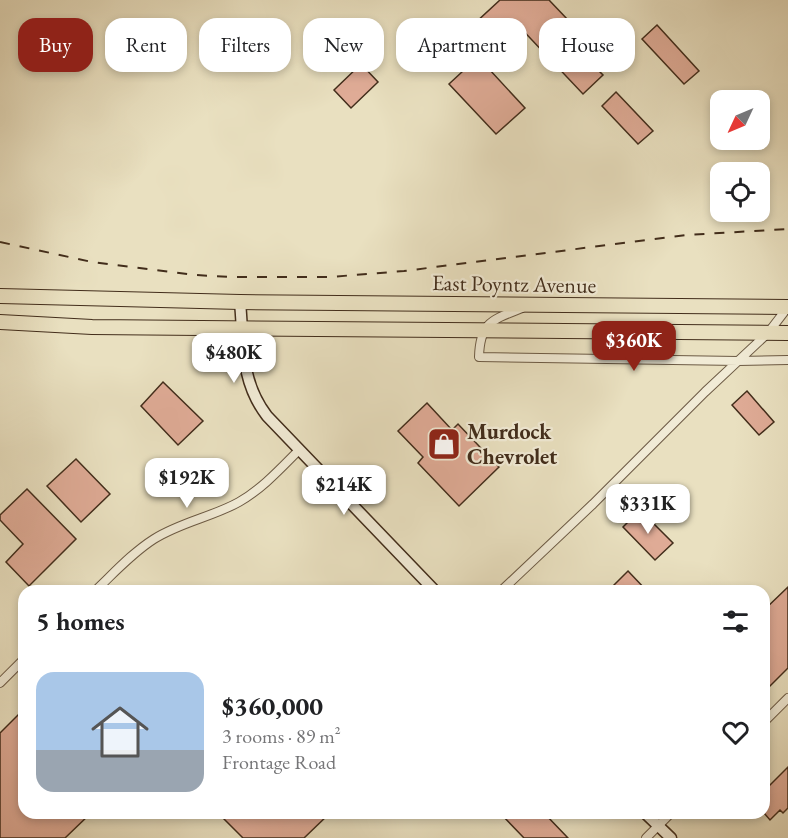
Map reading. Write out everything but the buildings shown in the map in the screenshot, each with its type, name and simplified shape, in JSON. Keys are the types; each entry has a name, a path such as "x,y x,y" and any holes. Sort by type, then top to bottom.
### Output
{"highway":[{"name":"East Poyntz Avenue","path":"0,296 240,302 788,307"},
{"name":"East Poyntz Avenue","path":"0,322 92,327 788,333"}],"main road":[{"path":"240,302 244,362 253,395 267,417 429,585"},
{"path":"651,819 671,838"}],"street":[{"path":"527,306 505,315 482,330 479,339 479,357 788,360"},
{"path":"507,585 768,333 788,307"},
{"path":"101,585 136,552 155,539 176,527 240,501 255,491 299,450"},
{"path":"0,683 18,665"},
{"path":"770,716 788,698"},
{"path":"646,838 665,819"}],"railway":[{"path":"0,242 92,262 195,275 330,277 404,271 686,235 788,229"}],"place":[{"name":"Murdock Chevrolet","path":"444,444"}]}
